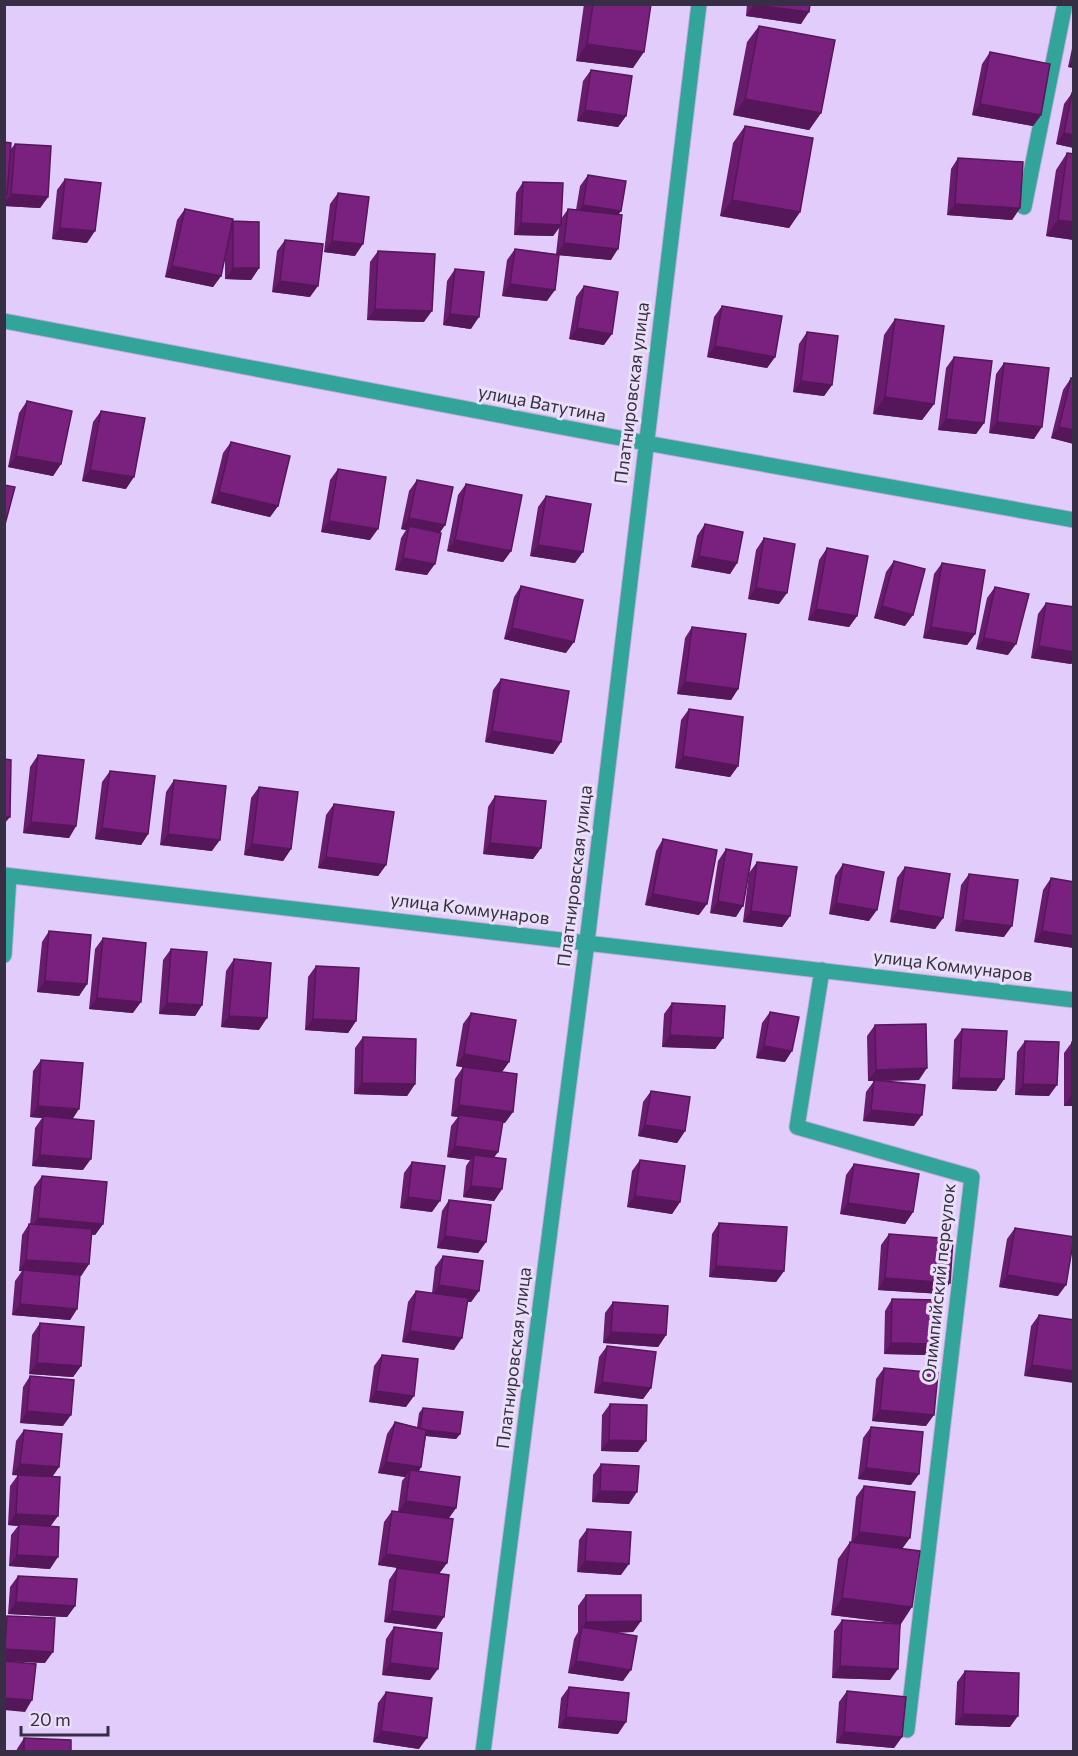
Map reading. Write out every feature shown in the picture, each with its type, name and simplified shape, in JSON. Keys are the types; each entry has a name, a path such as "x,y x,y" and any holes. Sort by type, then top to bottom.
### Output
{"street":[{"name":"Платнировская улица","path":"483,1752 587,942 699,4"},
{"path":"1024,207 1065,4"},
{"name":"улица Ватутина","path":"4,321 646,443 1074,520"},
{"path":"4,955 7,875"},
{"name":"улица Коммунаров","path":"7,875 1074,1000"},
{"name":"Олимпийский переулок","path":"822,970 797,1127 972,1177 907,1730"}],"building":[{"path":"593,4 651,4 644,52 587,44"},
{"path":"754,4 810,4 809,12 754,5"},
{"path":"759,26 835,40 821,113 745,99"},
{"path":"990,52 1050,64 1041,115 980,104"},
{"path":"591,70 632,76 626,116 585,110"},
{"path":"1072,93 1074,94 1074,135 1064,133"},
{"path":"745,126 813,138 800,212 732,200"},
{"path":"4,142 11,143 7,194 4,193"},
{"path":"15,144 51,146 48,197 11,194"},
{"path":"1067,153 1074,154 1074,222 1058,220"},
{"path":"958,158 1023,162 1020,208 955,204"},
{"path":"588,175 626,181 621,211 583,205"},
{"path":"65,179 101,183 95,231 60,228"},
{"path":"523,182 563,183 561,225 521,223"},
{"path":"338,193 369,197 363,244 332,241"},
{"path":"185,209 233,219 221,276 172,266"},
{"path":"568,209 622,215 618,249 564,243"},
{"path":"233,221 259,222 259,268 233,268"},
{"path":"285,240 323,244 318,286 280,281"},
{"path":"515,249 559,255 555,290 510,284"},
{"path":"378,251 435,254 432,311 375,309"},
{"path":"455,269 484,272 479,317 450,314"},
{"path":"584,286 618,292 612,334 577,328"},
{"path":"722,306 782,316 775,357 715,346"},
{"path":"895,319 944,326 934,404 885,397"},
{"path":"807,332 838,336 832,385 801,381"},
{"path":"954,357 992,361 984,423 946,419"},
{"path":"1004,363 1049,368 1042,427 997,422"},
{"path":"1071,378 1074,379 1074,430 1059,427"},
{"path":"27,401 72,411 61,464 16,456"},
{"path":"101,411 145,418 134,477 90,470"},
{"path":"231,442 290,456 278,506 219,492"},
{"path":"338,469 386,477 378,529 329,521"},
{"path":"417,480 453,487 445,525 409,518"},
{"path":"466,484 522,495 511,551 455,540"},
{"path":"4,485 15,487 4,528"},
{"path":"546,496 591,504 583,552 538,545"},
{"path":"705,524 743,532 737,563 699,556"},
{"path":"409,526 441,533 435,564 403,558"},
{"path":"764,538 795,544 787,593 756,588"},
{"path":"827,548 868,556 857,616 816,609"},
{"path":"894,561 925,569 913,615 882,606"},
{"path":"942,563 985,570 975,634 931,627"},
{"path":"521,586 583,600 574,642 512,628"},
{"path":"995,587 1029,594 1016,644 984,638"},
{"path":"1046,603 1074,607 1074,652 1039,646"},
{"path":"692,627 746,634 738,689 685,682"},
{"path":"501,679 569,691 561,742 492,731"},
{"path":"689,709 743,717 738,766 683,756"},
{"path":"38,755 84,760 76,826 31,822"},
{"path":"4,759 11,760 10,817 4,817"},
{"path":"110,771 155,776 148,834 102,828"},
{"path":"174,780 226,786 220,840 168,834"},
{"path":"259,787 298,792 291,849 252,844"},
{"path":"495,796 546,801 541,848 490,843"},
{"path":"334,804 394,812 386,865 326,857"},
{"path":"663,839 717,850 707,904 653,894"},
{"path":"726,849 752,854 743,906 718,901"},
{"path":"757,862 797,867 790,916 751,911"},
{"path":"843,864 884,872 877,910 836,903"},
{"path":"905,867 950,874 943,918 898,910"},
{"path":"969,874 1018,880 1012,926 963,920"},
{"path":"1051,878 1074,882 1074,936 1042,931"},
{"path":"49,931 91,935 87,984 45,981"},
{"path":"103,938 146,943 141,1002 97,998"},
{"path":"171,949 207,952 202,1005 167,1003"},
{"path":"234,959 271,963 267,1018 229,1016"},
{"path":"316,966 359,968 356,1021 313,1019"},
{"path":"672,1003 725,1006 723,1038 670,1035"},
{"path":"770,1012 799,1017 792,1051 764,1046"},
{"path":"471,1013 516,1020 509,1062 464,1054"},
{"path":"926,1024 927,1068 876,1070 875,1025"},
{"path":"962,1029 1007,1031 1004,1079 959,1078"},
{"path":"363,1037 416,1039 415,1084 362,1083"},
{"path":"1025,1041 1059,1042 1057,1085 1023,1084"},
{"path":"1072,1042 1074,1042 1074,1095 1072,1095"},
{"path":"41,1060 83,1063 79,1109 38,1106"},
{"path":"463,1067 517,1074 513,1112 459,1105"},
{"path":"874,1080 925,1085 922,1115 871,1110"},
{"path":"651,1091 690,1097 685,1131 645,1125"},
{"path":"459,1115 503,1121 498,1152 455,1146"},
{"path":"43,1116 94,1121 91,1159 40,1155"},
{"path":"474,1155 506,1159 502,1189 471,1186"},
{"path":"640,1160 685,1166 680,1202 635,1196"},
{"path":"412,1162 445,1166 440,1201 408,1197"},
{"path":"854,1164 919,1174 913,1212 848,1203"},
{"path":"42,1176 107,1182 103,1224 38,1218"},
{"path":"449,1200 491,1205 486,1242 445,1236"},
{"path":"719,1223 787,1227 784,1271 716,1266"},
{"path":"29,1224 92,1229 89,1264 26,1260"},
{"path":"1015,1228 1074,1237 1066,1285 1007,1275"},
{"path":"889,1234 953,1239 950,1283 885,1278"},
{"path":"443,1256 483,1261 479,1291 439,1285"},
{"path":"23,1270 80,1275 77,1309 20,1304"},
{"path":"416,1291 468,1298 462,1338 410,1331"},
{"path":"892,1299 938,1300 937,1344 891,1343"},
{"path":"613,1302 668,1306 666,1335 611,1332"},
{"path":"1039,1315 1074,1320 1074,1371 1032,1365"},
{"path":"40,1323 84,1327 81,1366 37,1363"},
{"path":"607,1346 656,1352 651,1388 602,1382"},
{"path":"382,1355 418,1359 414,1396 376,1391"},
{"path":"884,1368 938,1373 934,1415 880,1410"},
{"path":"30,1376 74,1380 71,1415 27,1411"},
{"path":"610,1404 647,1405 646,1441 609,1440"},
{"path":"423,1408 463,1412 460,1434 420,1428"},
{"path":"395,1422 426,1430 421,1467 386,1462"},
{"path":"871,1427 923,1432 919,1474 866,1468"},
{"path":"24,1430 62,1434 59,1467 20,1464"},
{"path":"601,1464 639,1466 637,1492 600,1491"},
{"path":"410,1470 460,1477 456,1508 406,1501"},
{"path":"18,1475 60,1477 58,1516 16,1514"},
{"path":"864,1486 915,1492 910,1538 859,1532"},
{"path":"392,1511 453,1519 447,1563 386,1554"},
{"path":"19,1524 59,1527 58,1557 17,1555"},
{"path":"587,1529 631,1532 629,1564 585,1561"},
{"path":"850,1542 920,1551 912,1607 842,1598"},
{"path":"397,1568 449,1575 444,1617 392,1611"},
{"path":"18,1576 77,1579 75,1606 16,1602"},
{"path":"586,1595 641,1595 641,1621 586,1622"},
{"path":"7,1616 55,1618 53,1652 5,1649"},
{"path":"842,1620 900,1624 898,1669 840,1666"},
{"path":"394,1627 442,1633 438,1669 390,1663"},
{"path":"582,1627 637,1636 631,1670 576,1661"},
{"path":"4,1661 36,1664 32,1700 4,1698"},
{"path":"965,1671 1019,1673 1018,1716 963,1714"},
{"path":"569,1687 629,1693 626,1722 566,1717"},
{"path":"847,1691 906,1697 902,1737 844,1732"},
{"path":"386,1692 432,1698 427,1738 381,1731"},
{"path":"24,1738 71,1740 71,1752 24,1752"}]}
